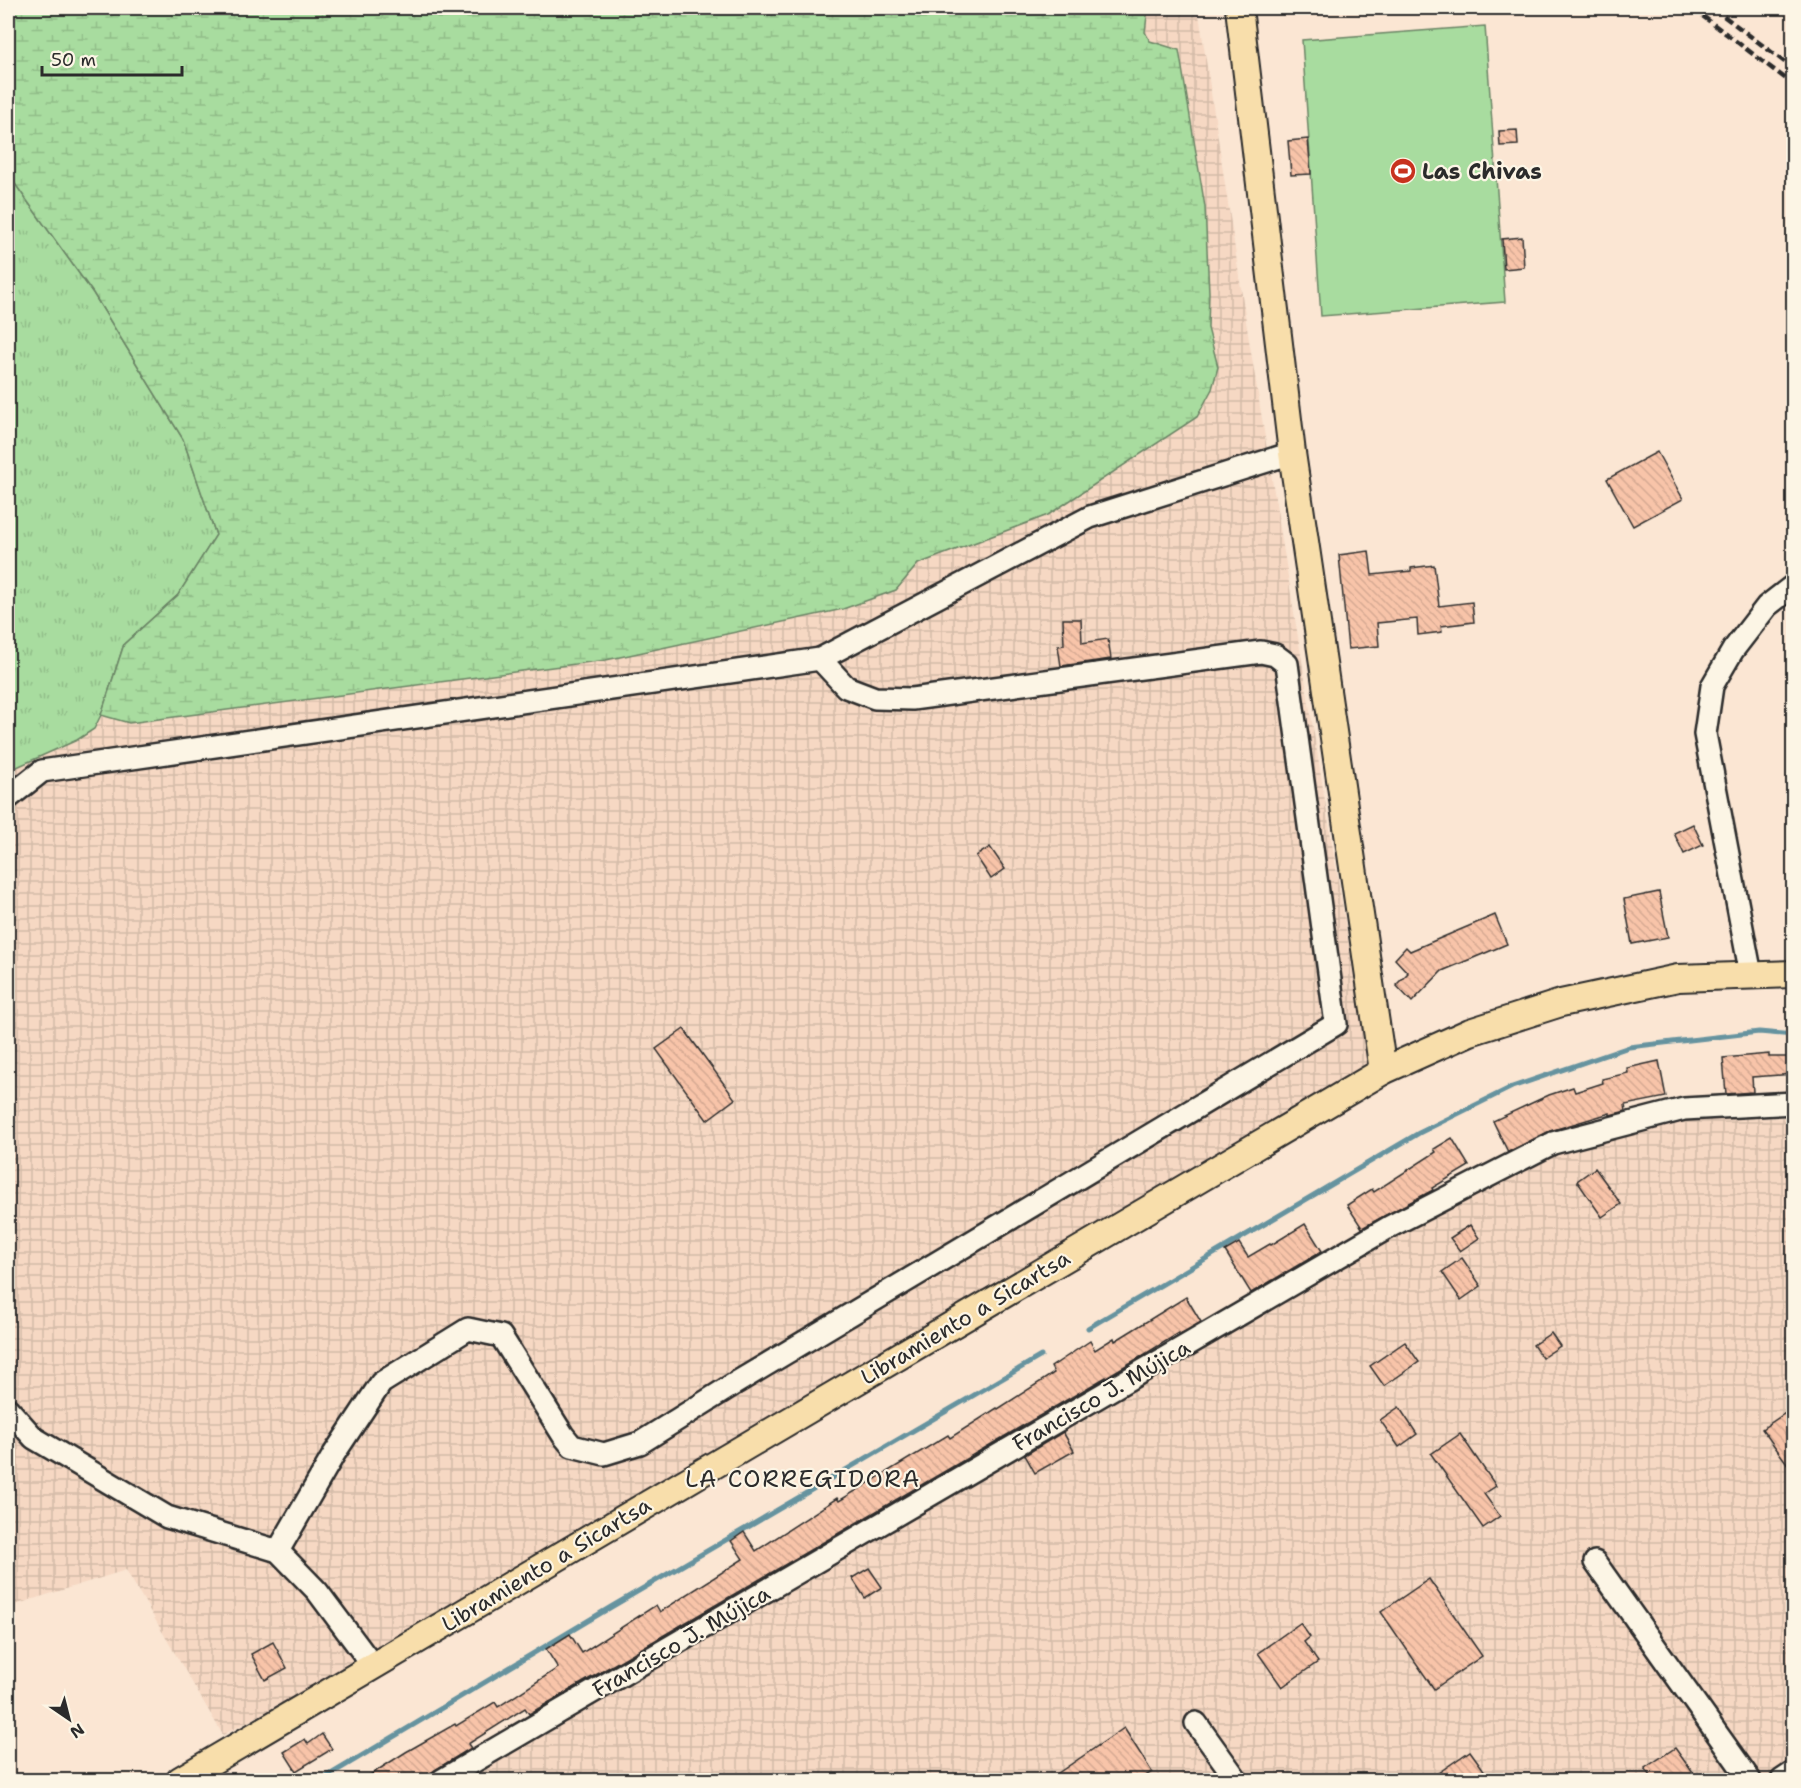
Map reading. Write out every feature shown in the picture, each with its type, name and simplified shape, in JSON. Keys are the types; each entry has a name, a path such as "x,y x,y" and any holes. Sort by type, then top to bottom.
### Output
{"main road":[{"path":"1239,8 1292,453 1383,1071"},
{"name":"Libramiento a Sicartsa","path":"180,1780 1383,1071 1470,1032 1561,1003 1678,978 1794,974"}],"street":[{"path":"8,798 42,771 820,659 1090,517 1292,453"},
{"path":"1751,975 1706,734 1712,686 1733,650 1767,606 1794,585"},
{"path":"278,1551 334,1454 381,1383 468,1329 501,1336 572,1446 604,1454 640,1443 744,1378 1336,1024 1287,664 1275,655 1261,652 912,699 875,698 846,687 820,659"},
{"name":"Francisco J. Mújica","path":"442,1780 1391,1226 1553,1143 1684,1110 1794,1103"},
{"path":"8,1409 34,1438 167,1517 278,1551 317,1591 373,1666"},
{"path":"1595,1562 1750,1780"},
{"path":"1196,1723 1237,1780"},
{"path":"1782,1780 1794,1772"}],"shaded area":[{"path":"8,8 1198,8 1248,334 1369,1067 410,1634 223,1735 126,1570 8,1607"},
{"path":"1793,1117 1794,1758 1762,1780 464,1780 1396,1233 1557,1150 1685,1120"}],"green space":[{"path":"8,8 1148,8 1145,32 1150,41 1179,50 1205,207 1209,292 1208,328 1218,367 1212,389 1197,417 1048,515 918,564 896,590 843,609 606,660 129,723 101,715 124,644 178,595 216,535 183,439 93,293 8,174"},
{"name":"Las Chivas","path":"1485,26 1505,302 1321,316 1302,40"},
{"path":"8,174 93,293 183,439 216,535 178,595 124,644 101,715 94,729 77,740 8,771"}],"building":[{"path":"1517,130 1518,145 1500,146 1499,131"},
{"path":"1308,139 1311,174 1291,175 1288,141"},
{"path":"1522,237 1524,267 1504,269 1502,239"},
{"path":"1657,452 1683,499 1633,526 1607,479"},
{"path":"1369,551 1372,575 1411,571 1411,568 1434,565 1439,606 1472,602 1474,622 1441,626 1442,632 1418,635 1417,619 1377,623 1379,646 1348,649 1339,555"},
{"path":"1063,619 1081,619 1082,643 1108,639 1111,659 1061,666 1058,646 1064,645"},
{"path":"1693,824 1703,845 1684,854 1674,833"},
{"path":"990,847 1005,869 991,879 976,856"},
{"path":"1659,892 1668,937 1632,944 1624,899"},
{"path":"1495,915 1507,944 1442,971 1412,1002 1396,985 1408,973 1395,959 1406,947 1410,951"},
{"path":"684,1029 735,1099 707,1120 656,1049"},
{"path":"1769,1054 1769,1057 1794,1057 1794,1074 1752,1077 1753,1092 1726,1094 1723,1058"},
{"path":"1659,1061 1666,1097 1625,1105 1626,1111 1610,1115 1610,1113 1550,1131 1508,1152 1493,1121 1549,1095 1573,1087 1575,1092 1603,1083 1602,1079 1628,1073 1627,1068"},
{"path":"1452,1138 1469,1166 1432,1188 1433,1190 1362,1228 1347,1205 1372,1189 1374,1192 1436,1152 1434,1149"},
{"path":"1595,1168 1621,1204 1602,1217 1577,1181"},
{"path":"1305,1224 1322,1251 1251,1293 1225,1251 1239,1243 1248,1257"},
{"path":"1470,1225 1479,1238 1460,1251 1450,1238"},
{"path":"1462,1258 1481,1286 1461,1300 1442,1272"},
{"path":"1186,1297 1201,1322 529,1714 525,1708 468,1744 471,1748 419,1780 362,1780 406,1752 455,1724 456,1726 495,1702 498,1707 558,1668 546,1649 570,1634 582,1653 656,1605 660,1612 743,1559 731,1541 744,1532 756,1551 837,1498 839,1501 948,1435 950,1438 998,1409 1054,1373 1051,1367 1090,1341 1095,1350 1114,1338 1115,1341"},
{"path":"1551,1333 1560,1346 1542,1358 1533,1345"},
{"path":"1405,1342 1419,1362 1384,1386 1370,1366"},
{"path":"1399,1407 1417,1434 1399,1447 1380,1420"},
{"path":"1794,1407 1794,1473 1762,1429"},
{"path":"1063,1432 1074,1451 1035,1473 1025,1455"},
{"path":"1460,1434 1496,1486 1484,1494 1500,1516 1483,1528 1431,1454"},
{"path":"869,1568 882,1587 865,1598 852,1578"},
{"path":"1429,1579 1482,1656 1434,1689 1381,1612"},
{"path":"1300,1623 1310,1637 1304,1642 1318,1662 1282,1687 1258,1653"},
{"path":"273,1642 287,1668 265,1680 251,1654"},
{"path":"1124,1728 1152,1772 1139,1780 1048,1780"},
{"path":"322,1734 332,1749 296,1771 284,1752 305,1739 308,1744"},
{"path":"1675,1748 1698,1780 1654,1780 1645,1768"},
{"path":"1470,1751 1491,1780 1428,1780"}],"waterway":[{"path":"1088,1328 1419,1133 1512,1087 1629,1047 1759,1032 1794,1035"},
{"path":"321,1780 611,1607 1041,1356"}],"railway":[{"path":"1692,8 1794,85"},
{"path":"1713,8 1794,69"}],"place":[{"name":"Las Chivas","path":"1403,171"}],"district":[{"name":"LA CORREGIDORA","path":"803,1479"}]}
